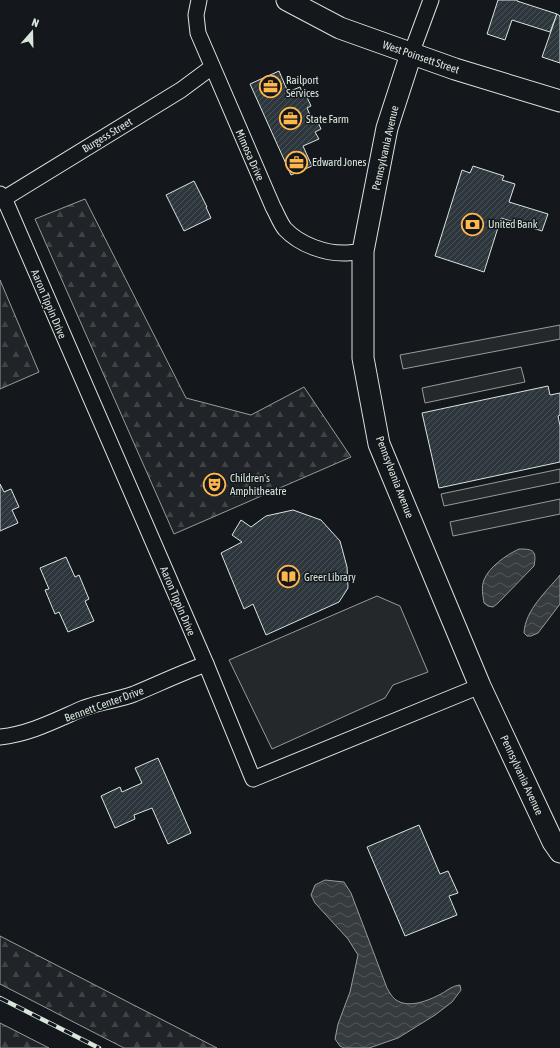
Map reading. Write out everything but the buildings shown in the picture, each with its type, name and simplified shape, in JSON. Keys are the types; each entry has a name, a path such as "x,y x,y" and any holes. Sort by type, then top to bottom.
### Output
{"street":[{"name":"Mimosa Drive","path":"199,0 196,15 198,33 273,207 285,228 294,237 311,246 346,254 362,251"},
{"name":"West Poinsett Street","path":"287,0 340,28 454,69 560,101"},
{"path":"412,54 430,0"},
{"name":"Pennsylvania Avenue","path":"412,54 387,128 362,251 363,358 379,444 480,686 553,842 560,852"},
{"name":"Burgess Street","path":"1,198 181,90 212,67"},
{"name":"Aaron Tippin Drive","path":"1,198 206,664 253,780 480,686"},
{"name":"Bennett Center Drive","path":"0,737 36,729 84,708 133,694 206,664"}],"green space":[{"path":"85,199 186,398 251,415 304,387 351,457 174,534 35,219"},
{"path":"0,280 39,372 0,389"},
{"path":"0,936 217,1048 124,1048 0,984"},
{"path":"0,1023 49,1048 0,1048"}],"shaded area":[{"path":"560,325 560,339 403,369 400,355"},
{"path":"521,367 525,382 425,403 422,388"},
{"path":"560,469 560,482 444,506 441,494"},
{"path":"560,499 560,514 453,536 450,522"},
{"path":"377,596 400,606 428,672 393,685 385,698 272,749 229,660"}],"water":[{"path":"519,549 528,549 533,552 535,557 534,566 498,603 493,607 488,606 484,603 482,592 486,575 498,562"},
{"path":"560,575 560,604 538,633 527,636 524,633 528,616 538,601"},
{"path":"325,880 344,882 351,893 387,988 395,999 401,1003 407,1004 419,1003 431,999 452,987 460,985 461,990 452,1002 435,1015 398,1038 369,1048 344,1048 340,1046 335,1039 338,1024 350,992 358,955 348,939 315,903 311,895 315,885"}],"railway":[{"path":"0,998 99,1048"}],"place":[{"name":"Railport Services","path":"270,86"},
{"name":"State Farm","path":"291,119"},
{"name":"Edward Jones","path":"297,162"},
{"name":"United Bank","path":"472,224"},
{"name":"Children's Amphitheatre","path":"215,484"},
{"name":"Greer Library","path":"289,577"}]}
